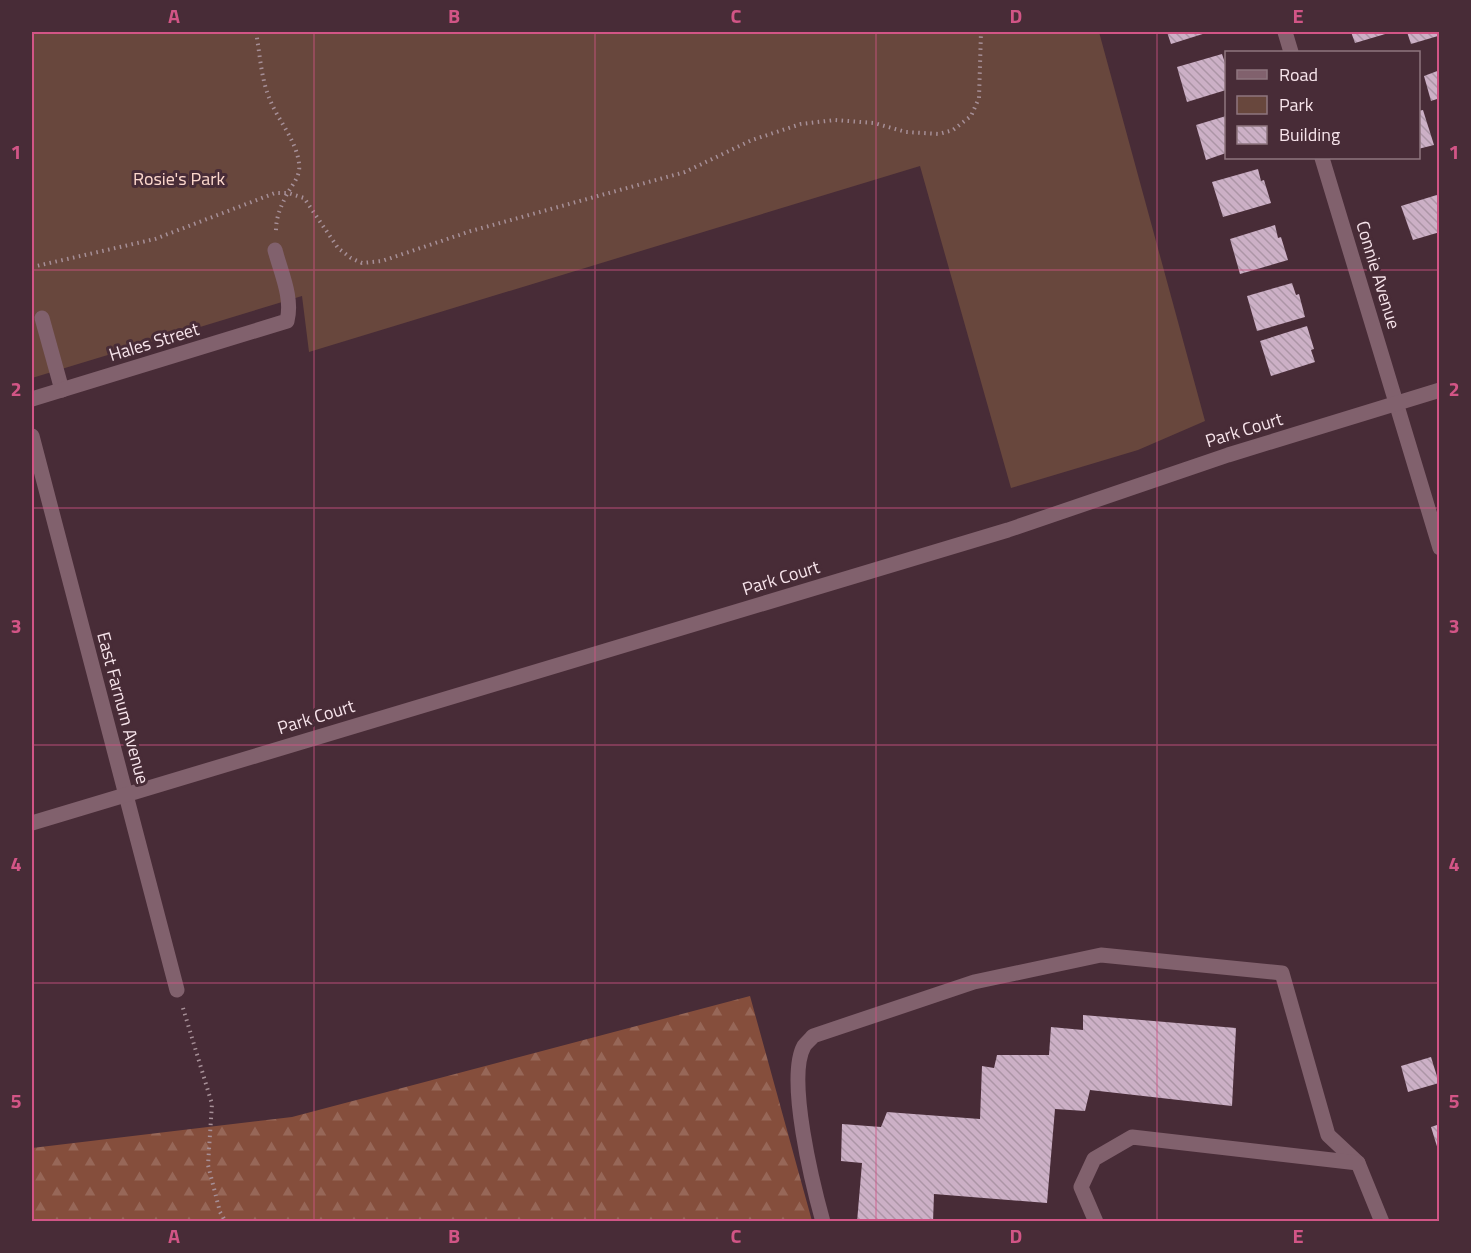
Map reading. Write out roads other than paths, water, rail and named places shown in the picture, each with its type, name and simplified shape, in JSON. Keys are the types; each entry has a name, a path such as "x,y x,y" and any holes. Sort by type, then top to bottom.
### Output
{"street":[{"path":"1285,32 1291,51"},
{"name":"Connie Avenue","path":"1322,159 1397,405"},
{"name":"Hales Street","path":"32,399 287,321 290,310 287,291 274,250"},
{"path":"42,318 62,390"},
{"name":"Park Court","path":"32,823 1008,530 1228,455 1440,390"},
{"path":"1397,405 1440,548"},
{"name":"East Farnum Avenue","path":"32,436 177,990"},
{"path":"823,1221 809,1168 798,1080 804,1046 813,1036 974,982 1101,955 1282,973 1328,1135 1358,1163 1382,1221"},
{"path":"1096,1221 1081,1187 1094,1159 1132,1137 1358,1163"}],"park label":[{"name":"Rosie's Park","path":"179,179"}]}
